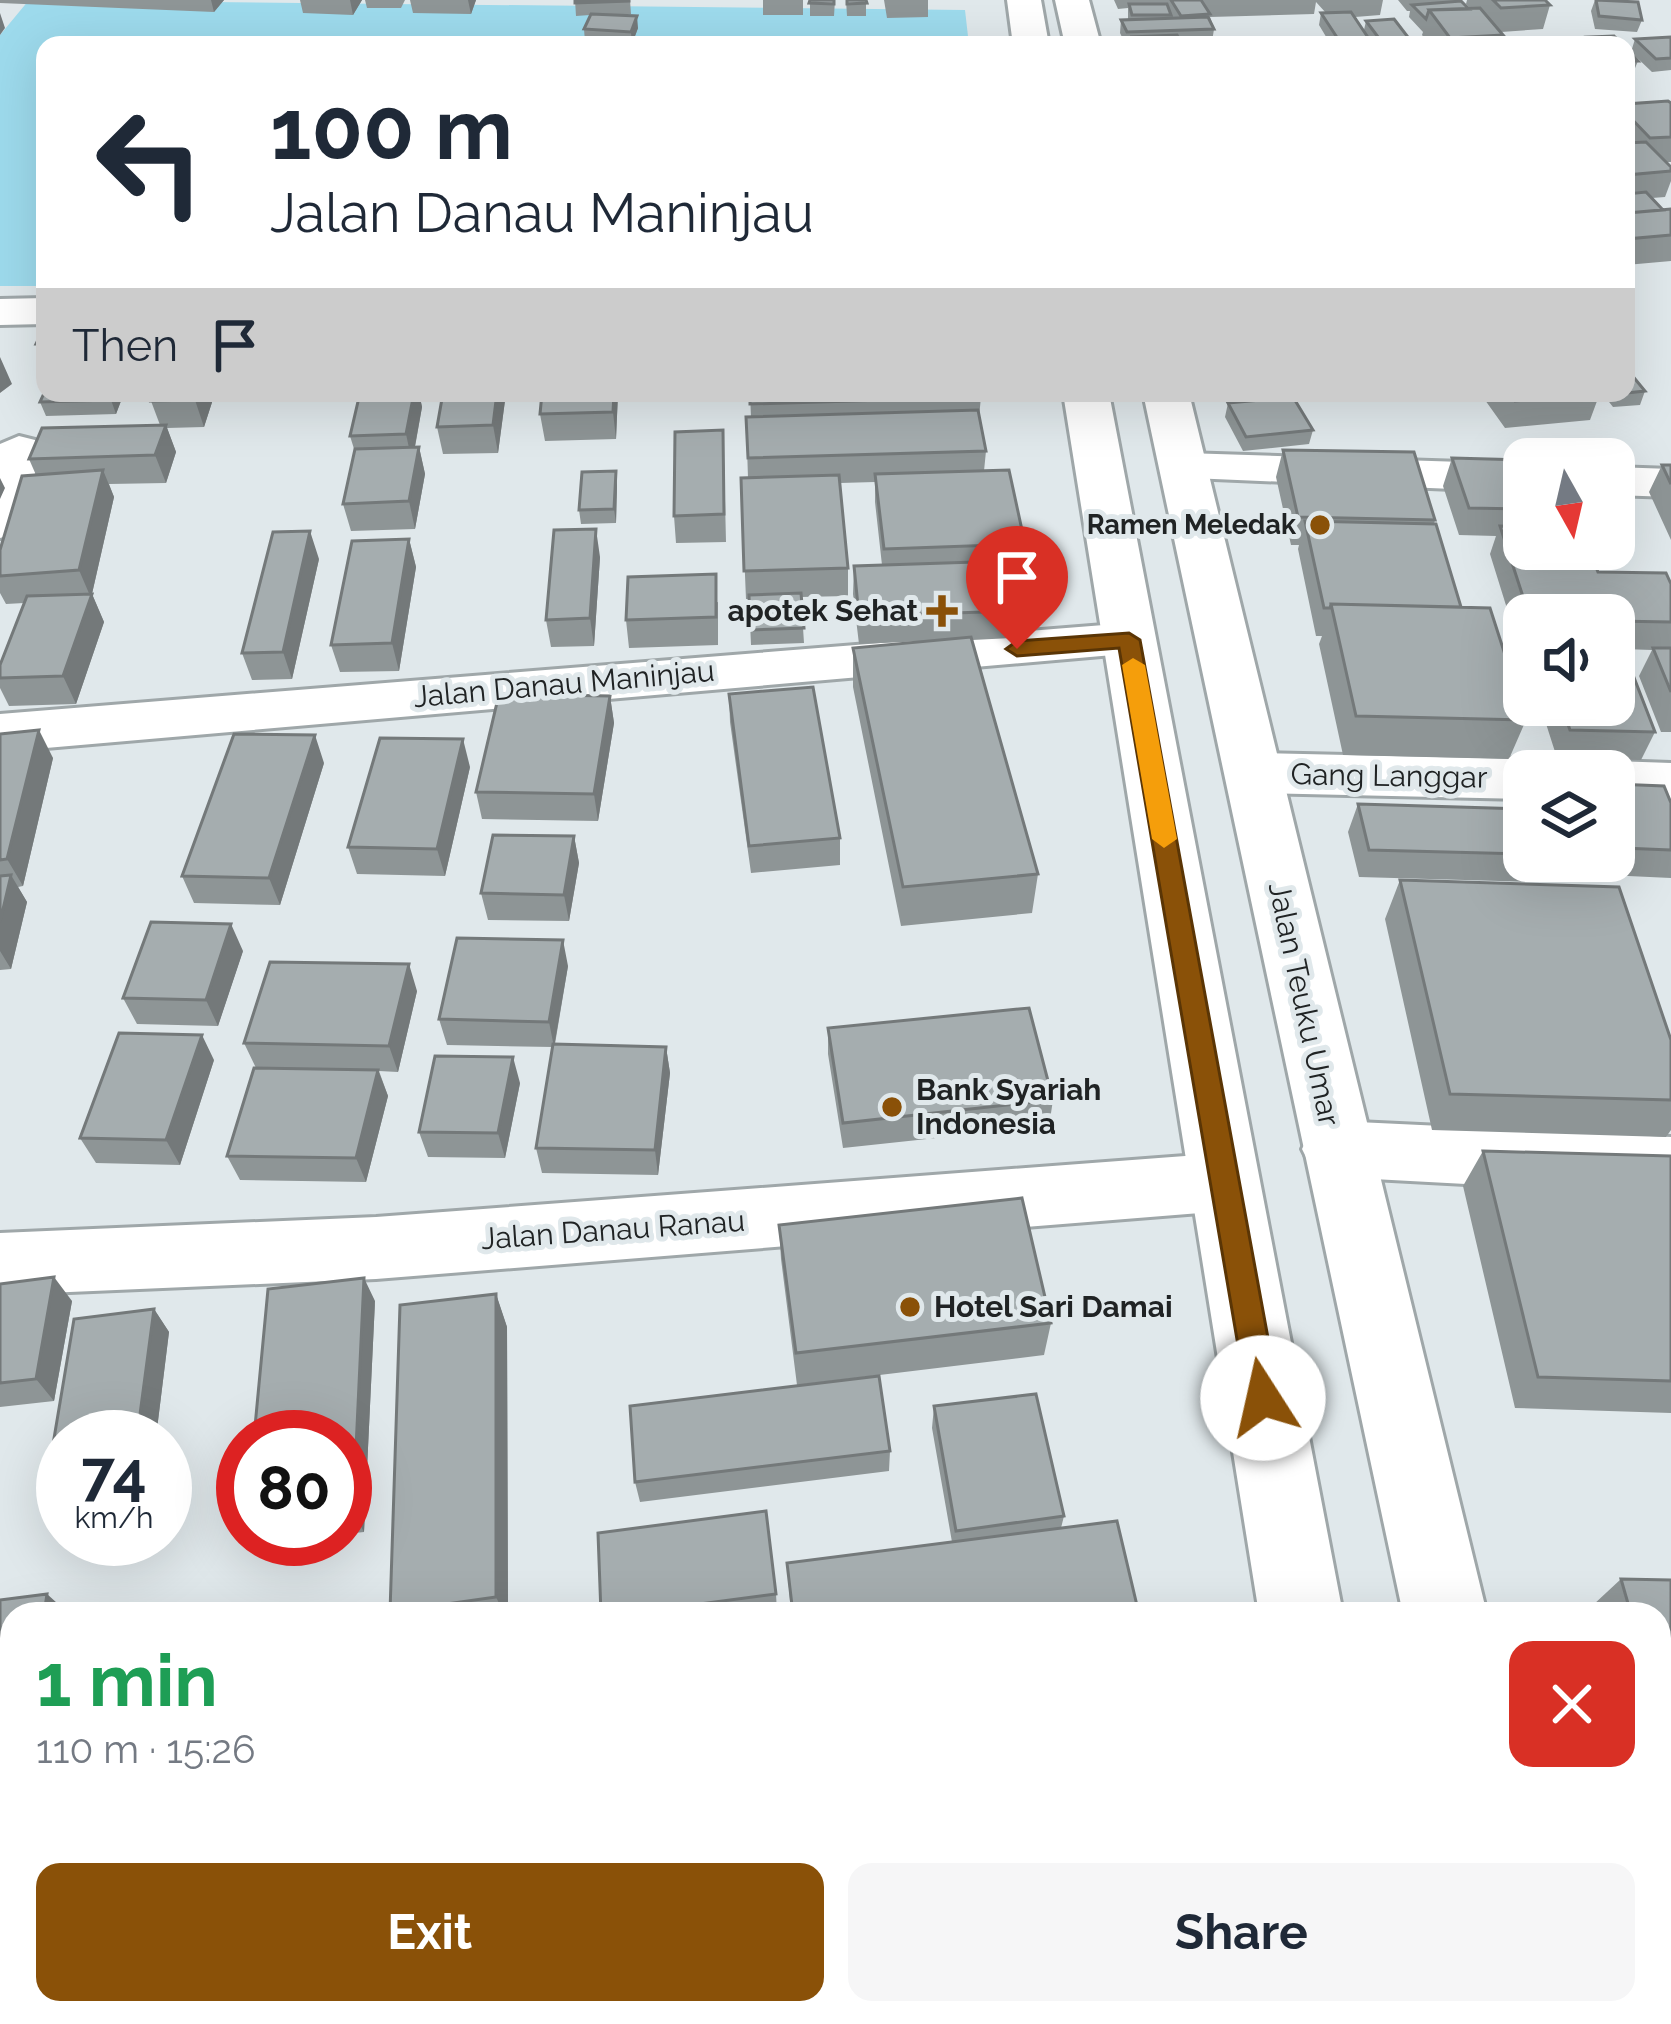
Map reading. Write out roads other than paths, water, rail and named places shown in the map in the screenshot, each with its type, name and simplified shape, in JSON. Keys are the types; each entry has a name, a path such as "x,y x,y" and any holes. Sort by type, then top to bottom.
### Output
{"highway":[{"path":"1029,36 1024,0 1034,0"},
{"path":"1072,0 1081,36"},
{"path":"1088,402 1299,1602"},
{"name":"Jalan Teuku Umar","path":"1168,402 1441,1602"}],"street":[{"path":"0,311 36,311"},
{"path":"0,523 19,450"},
{"path":"1185,467 1503,477"},
{"path":"1635,482 1671,483"},
{"name":"Jalan Danau Maninjau","path":"0,733 1129,640"},
{"name":"Gang Langgar","path":"1254,773 1503,779"},
{"path":"1635,782 1671,783"},
{"path":"1336,1149 1671,1166"},
{"name":"Jalan Danau Ranau","path":"0,1264 376,1248 1225,1182"}],"place":[{"name":"Ramen Meledak","path":"1320,525"},
{"name":"apotek Sehat","path":"942,611"},
{"name":"Bank Syariah Indonesia","path":"892,1107"},
{"name":"Hotel Sari Damai","path":"910,1307"}]}
